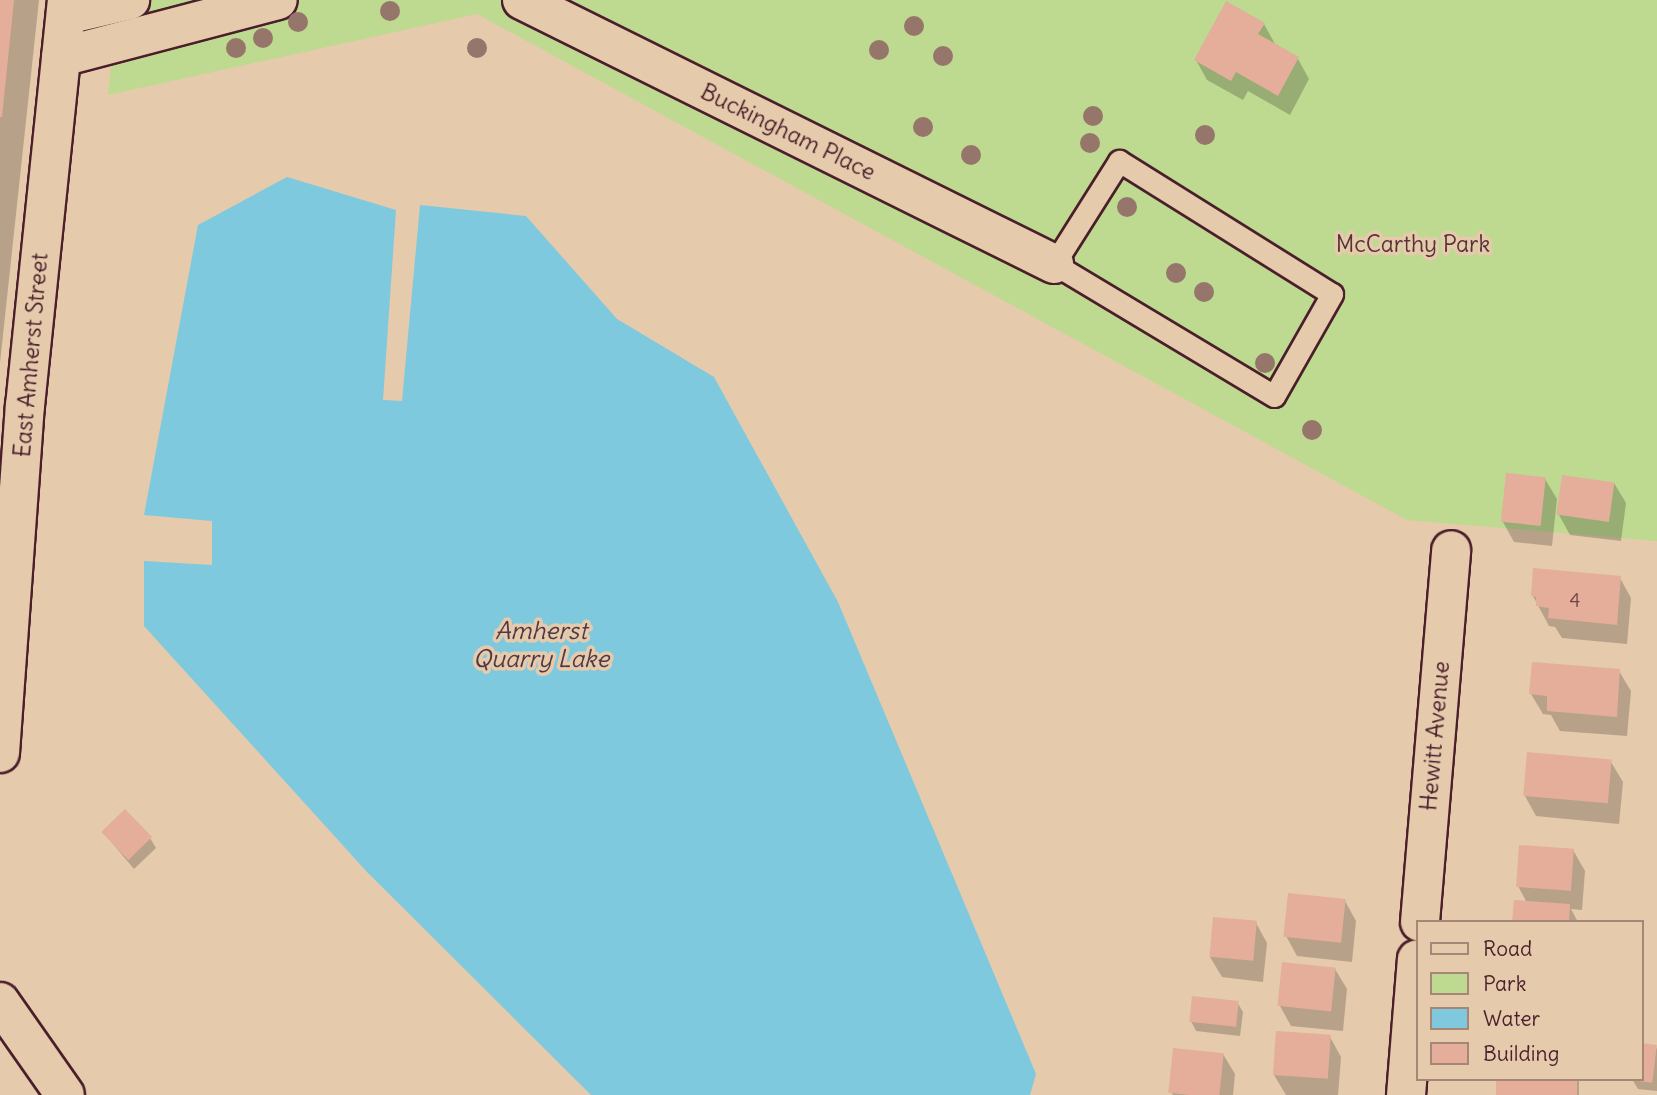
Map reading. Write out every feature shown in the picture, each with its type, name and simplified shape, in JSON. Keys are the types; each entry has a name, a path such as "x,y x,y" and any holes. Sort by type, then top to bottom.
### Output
{"street":[{"path":"66,7 130,0"},
{"path":"61,57 278,0"},
{"name":"Buckingham Place","path":"522,0 1054,264"},
{"name":"East Amherst Street","path":"0,753 4,650 25,406 66,7"},
{"name":"Hewitt Avenue","path":"1420,920 1451,550"},
{"path":"1406,1095 1416,971"},
{"path":"0,1002 65,1095"}],"lane":[{"path":"1119,162 1332,294 1274,396 1054,264 1119,162"}],"green space":[{"name":"McCarthy Park","path":"118,0 1657,0 1657,541 1407,520 477,14 108,95"}],"water":[{"name":"Amherst Quarry Lake","path":"287,177 396,210 383,400 402,401 420,205 526,216 617,319 714,377 838,602 1036,1074 1030,1095 591,1095 367,872 144,626 144,561 212,565 212,521 144,515 198,225"}],"building":[{"path":"0,0 14,0 2,117 0,117"},
{"path":"1226,1 1265,23 1258,34 1299,57 1278,96 1236,72 1231,81 1194,60"},
{"path":"1506,473 1546,477 1541,526 1501,522"},
{"path":"1562,475 1614,482 1609,522 1556,515"},
{"path":"1533,568 1621,576 1617,625 1548,618 1549,608 1536,606 1536,597 1531,596"},
{"path":"1532,662 1620,669 1617,717 1547,711 1547,696 1529,694"},
{"path":"1527,752 1612,759 1608,803 1523,796"},
{"path":"125,809 152,837 128,860 101,832"},
{"path":"1519,845 1574,849 1571,891 1516,887"},
{"path":"1288,893 1346,899 1341,943 1283,937"},
{"path":"1514,900 1570,904 1569,920 1512,920"},
{"path":"1213,917 1257,921 1253,961 1210,957"},
{"path":"1282,962 1336,968 1331,1011 1277,1006"},
{"path":"1192,996 1239,1001 1236,1027 1189,1022"},
{"path":"1276,1031 1331,1035 1328,1079 1273,1075"},
{"path":"1643,1043 1657,1045 1652,1083 1639,1081 1643,1081"},
{"path":"1173,1048 1224,1053 1219,1095 1168,1093"},
{"path":"1496,1081 1577,1081 1577,1095 1496,1095"}]}
